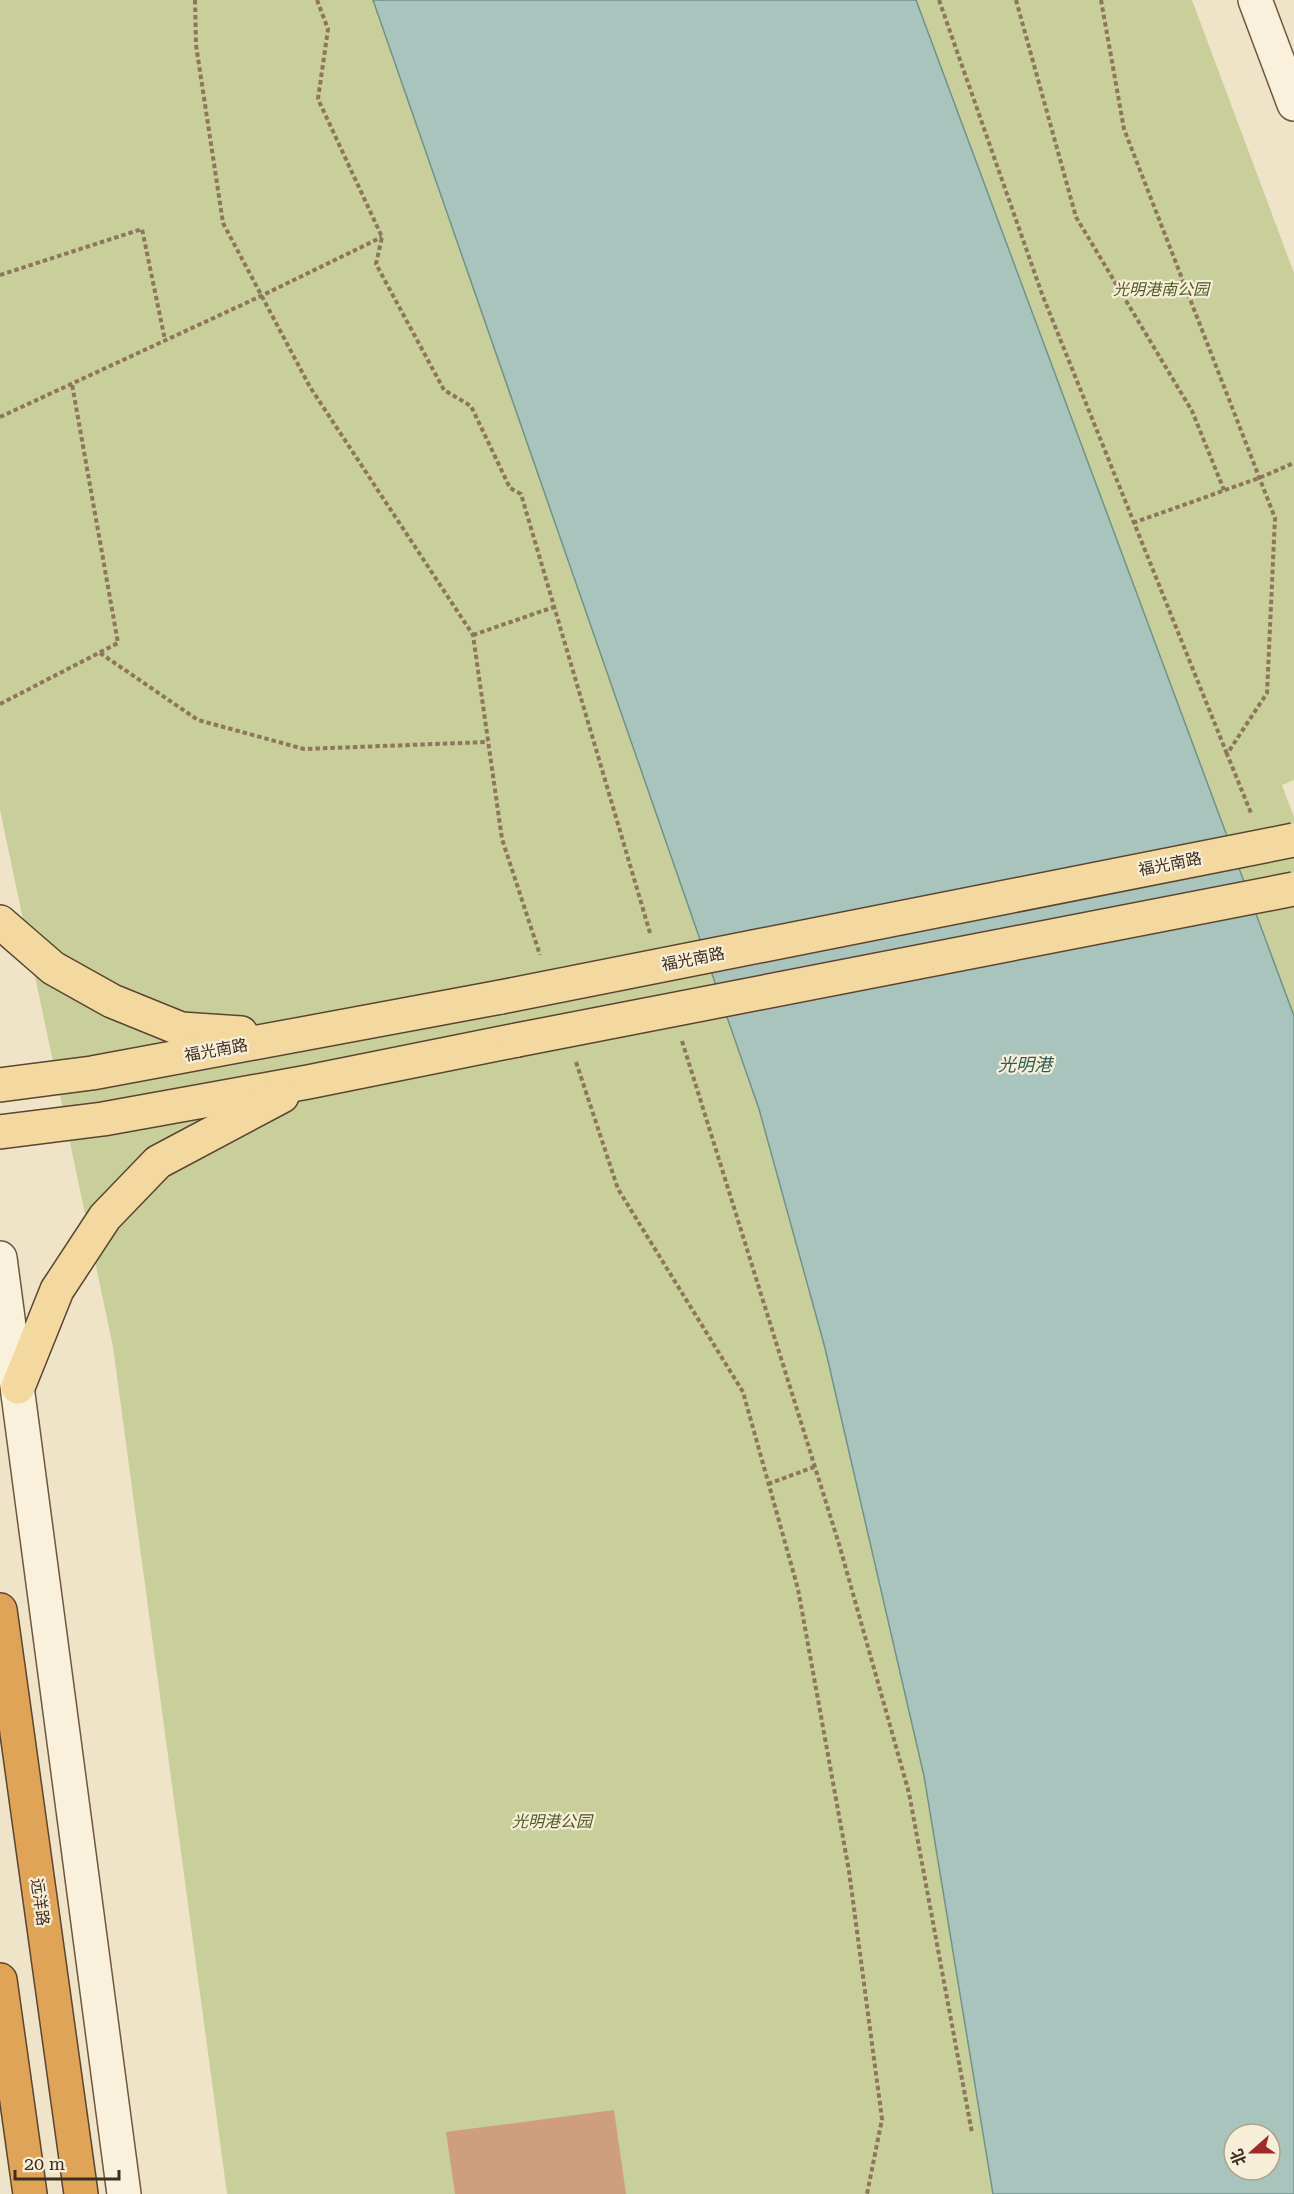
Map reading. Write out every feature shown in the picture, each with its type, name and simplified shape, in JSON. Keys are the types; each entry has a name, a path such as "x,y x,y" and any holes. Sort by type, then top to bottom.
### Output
{"highway":[{"name":"远洋路","path":"0,1610 81,2194"},
{"path":"0,1980 30,2194"}],"main road":[{"path":"1255,0 1294,104"},
{"name":"福光南路","path":"0,1085 92,1073 297,1036 1294,840"},
{"path":"0,1132 103,1119 308,1082 1294,889"},
{"path":"0,922 53,968 112,1001 181,1029 297,1036"},
{"path":"18,1387 57,1290 112,1209 158,1162 308,1082"},
{"path":"0,1258 123,2194"}],"path":[{"path":"195,0 196,45 223,223 310,387 473,635 502,839 543,963"},
{"path":"317,0 328,29 318,99 382,237 376,264 444,390 471,406 510,488 521,494 652,942"},
{"path":"939,0 1042,294 1254,820"},
{"path":"1101,0 1124,129 1275,518 1267,693 1227,754"},
{"path":"1016,1 1076,217 1192,411 1224,490"},
{"path":"0,275 142,229 165,340"},
{"path":"0,417 382,237"},
{"path":"0,704 118,643 72,384"},
{"path":"1133,523 1259,478 1294,463"},
{"path":"473,635 554,606"},
{"path":"100,653 198,720 304,749 488,742"},
{"path":"679,1033 839,1544 909,1793 972,2133"},
{"path":"573,1053 618,1189 743,1392 798,1589 849,1871 882,2119 867,2194"},
{"path":"768,1484 814,1467"}],"green space":[{"name":"光明港公园","path":"0,0 373,0 759,1109 825,1348 924,1776 993,2194 227,2194 113,1347 0,810"},
{"name":"光明港南公园","path":"916,0 1192,0 1294,273 1294,780 1282,785 1294,817 1294,1016"}],"water":[{"name":"光明港","path":"373,0 916,0 1294,1016 1294,2194 993,2194 924,1776 825,1348 759,1109"}],"building":[{"path":"614,2110 626,2194 455,2194 446,2132"}]}
